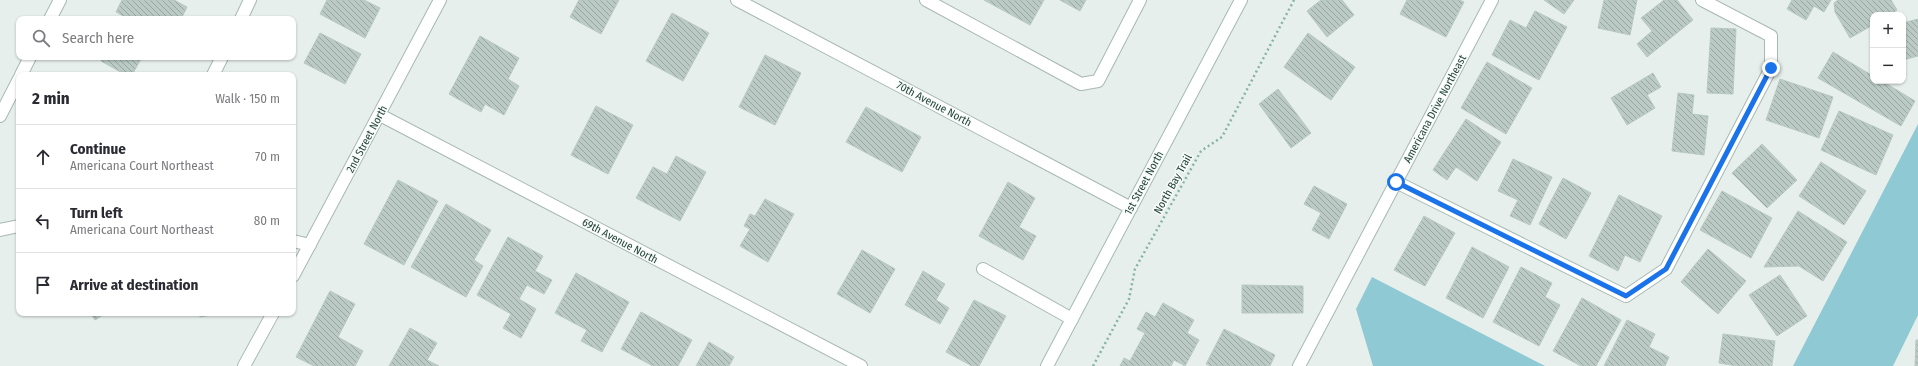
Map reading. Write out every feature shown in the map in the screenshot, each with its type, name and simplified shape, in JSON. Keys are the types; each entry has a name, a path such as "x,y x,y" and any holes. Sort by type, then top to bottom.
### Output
{"street":[{"path":"52,16 60,0"},
{"path":"242,16 250,0"},
{"name":"2nd Street North","path":"296,271 440,0"},
{"name":"70th Avenue North","path":"737,0 1131,208"},
{"path":"926,0 1081,84 1098,80 1140,0"},
{"name":"1st Street North","path":"1047,366 1241,0"},
{"name":"Americana Drive Northeast","path":"1299,366 1492,0"},
{"path":"1396,182 1626,296 1666,269 1771,68 1771,36 1702,0"},
{"path":"22,72 28,60"},
{"path":"214,72 220,60"},
{"path":"0,116 16,85"},
{"name":"69th Avenue North","path":"380,115 861,366"},
{"path":"0,230 16,227"},
{"path":"296,242 310,245"},
{"path":"983,269 1072,319"},
{"path":"244,366 271,316"}],"path":[{"name":"North Bay Trail","path":"1093,366 1128,299 1135,269 1201,151 1222,137 1294,0"}],"water":[{"path":"1918,124 1918,315 1893,366 1793,366"},
{"path":"1372,277 1545,366 1373,366 1356,309"}],"building":[{"path":"122,0 174,0 187,7 182,16 123,16 116,12"},
{"path":"327,0 364,0 380,8 365,38 320,14"},
{"path":"579,0 619,0 601,34 570,17"},
{"path":"984,0 1044,0 1030,25"},
{"path":"1060,0 1086,0 1080,11"},
{"path":"1321,0 1342,0 1354,15 1327,37 1307,11"},
{"path":"1407,0 1460,0 1464,2 1446,37 1400,14"},
{"path":"1544,0 1574,0 1564,14"},
{"path":"1604,0 1637,0 1630,35 1598,28"},
{"path":"1664,0 1677,0 1693,20 1647,57 1637,44 1652,31 1641,18"},
{"path":"1792,0 1831,0 1824,12 1814,6 1806,20 1787,9"},
{"path":"1838,0 1891,0 1897,10 1894,12 1870,12 1870,27 1850,38 1835,12 1834,3"},
{"path":"1535,11 1567,27 1539,80 1492,55 1510,20 1526,28"},
{"path":"672,13 709,33 683,81 646,61"},
{"path":"1918,19 1918,56 1906,59 1906,48 1906,22"},
{"path":"1711,28 1736,29 1733,94 1707,93"},
{"path":"320,33 361,54 345,84 304,63"},
{"path":"1308,33 1355,67 1331,100 1284,67"},
{"path":"480,36 519,58 508,79 519,86 504,115 485,104 481,112 449,94"},
{"path":"1833,52 1870,74 1870,84 1887,84 1915,101 1901,126 1818,78"},
{"path":"765,55 801,73 775,125 739,107"},
{"path":"140,60 134,72 121,72 101,61"},
{"path":"1487,62 1532,88 1506,134 1461,108"},
{"path":"1653,73 1661,87 1647,95 1655,108 1627,125 1611,98"},
{"path":"1780,79 1833,97 1819,138 1766,120"},
{"path":"1278,89 1311,133 1291,148 1259,104"},
{"path":"1678,93 1694,95 1692,114 1708,116 1704,155 1672,151"},
{"path":"596,106 633,125 608,174 571,155"},
{"path":"866,107 921,137 902,172 846,142"},
{"path":"1839,111 1893,135 1876,175 1821,150"},
{"path":"1466,119 1501,142 1477,181 1456,167 1447,180 1433,170"},
{"path":"1762,144 1797,180 1767,208 1732,173"},
{"path":"676,156 706,172 680,221 636,198 653,167 667,174"},
{"path":"1513,159 1552,177 1530,225 1510,216 1518,200 1498,191"},
{"path":"1821,162 1866,191 1844,225 1799,196"},
{"path":"1563,178 1591,193 1566,239 1539,224"},
{"path":"398,180 438,201 404,265 364,244"},
{"path":"1008,182 1035,198 1019,227 1036,236 1023,260 979,236"},
{"path":"1314,186 1347,204 1329,239 1312,230 1321,213 1304,204"},
{"path":"1722,191 1772,218 1751,258 1700,230"},
{"path":"1619,195 1662,216 1640,262 1625,255 1618,271 1589,256"},
{"path":"765,199 794,214 768,262 740,246 750,229 744,226 750,214 755,216"},
{"path":"446,204 491,230 474,260 483,266 466,297 411,267"},
{"path":"1798,211 1847,242 1823,281 1799,266 1764,267"},
{"path":"1424,216 1455,233 1425,286 1394,270"},
{"path":"508,237 543,256 535,271 552,280 544,294 527,285 519,299 536,309 521,338 503,328 511,314 477,295"},
{"path":"1472,247 1509,267 1483,318 1446,298"},
{"path":"1708,249 1746,281 1718,314 1681,282"},
{"path":"862,250 895,269 870,313 837,294"},
{"path":"1521,267 1552,283 1545,297 1560,305 1539,346 1493,322"},
{"path":"923,271 945,284 936,300 949,308 940,324 905,305"},
{"path":"576,273 629,302 602,352 581,341 587,330 555,313"},
{"path":"1780,275 1807,316 1777,336 1749,295"},
{"path":"1242,285 1303,286 1303,313 1242,313"},
{"path":"330,291 355,304 338,337 363,351 355,366 314,366 296,357"},
{"path":"1582,298 1621,320 1596,366 1581,366 1553,351"},
{"path":"974,300 1006,316 979,366 972,366 946,352"},
{"path":"1163,303 1194,320 1187,333 1199,340 1185,366 1174,360 1171,366 1120,366 1124,358 1130,361 1145,333 1137,329 1146,312 1155,317"},
{"path":"641,312 692,340 678,366 653,366 621,349"},
{"path":"92,316 101,316 95,320"},
{"path":"1627,320 1655,334 1649,347 1669,357 1665,366 1604,366"},
{"path":"410,328 437,343 427,360 439,366 389,366"},
{"path":"1224,329 1275,355 1270,366 1210,366 1206,364"},
{"path":"1723,334 1775,341 1772,366 1737,366 1719,363"},
{"path":"1916,340 1918,340 1918,366 1915,366"},
{"path":"709,342 734,357 729,366 696,366"}],"route":[{"path":"1396,182 1626,296 1666,269 1771,68"}]}
